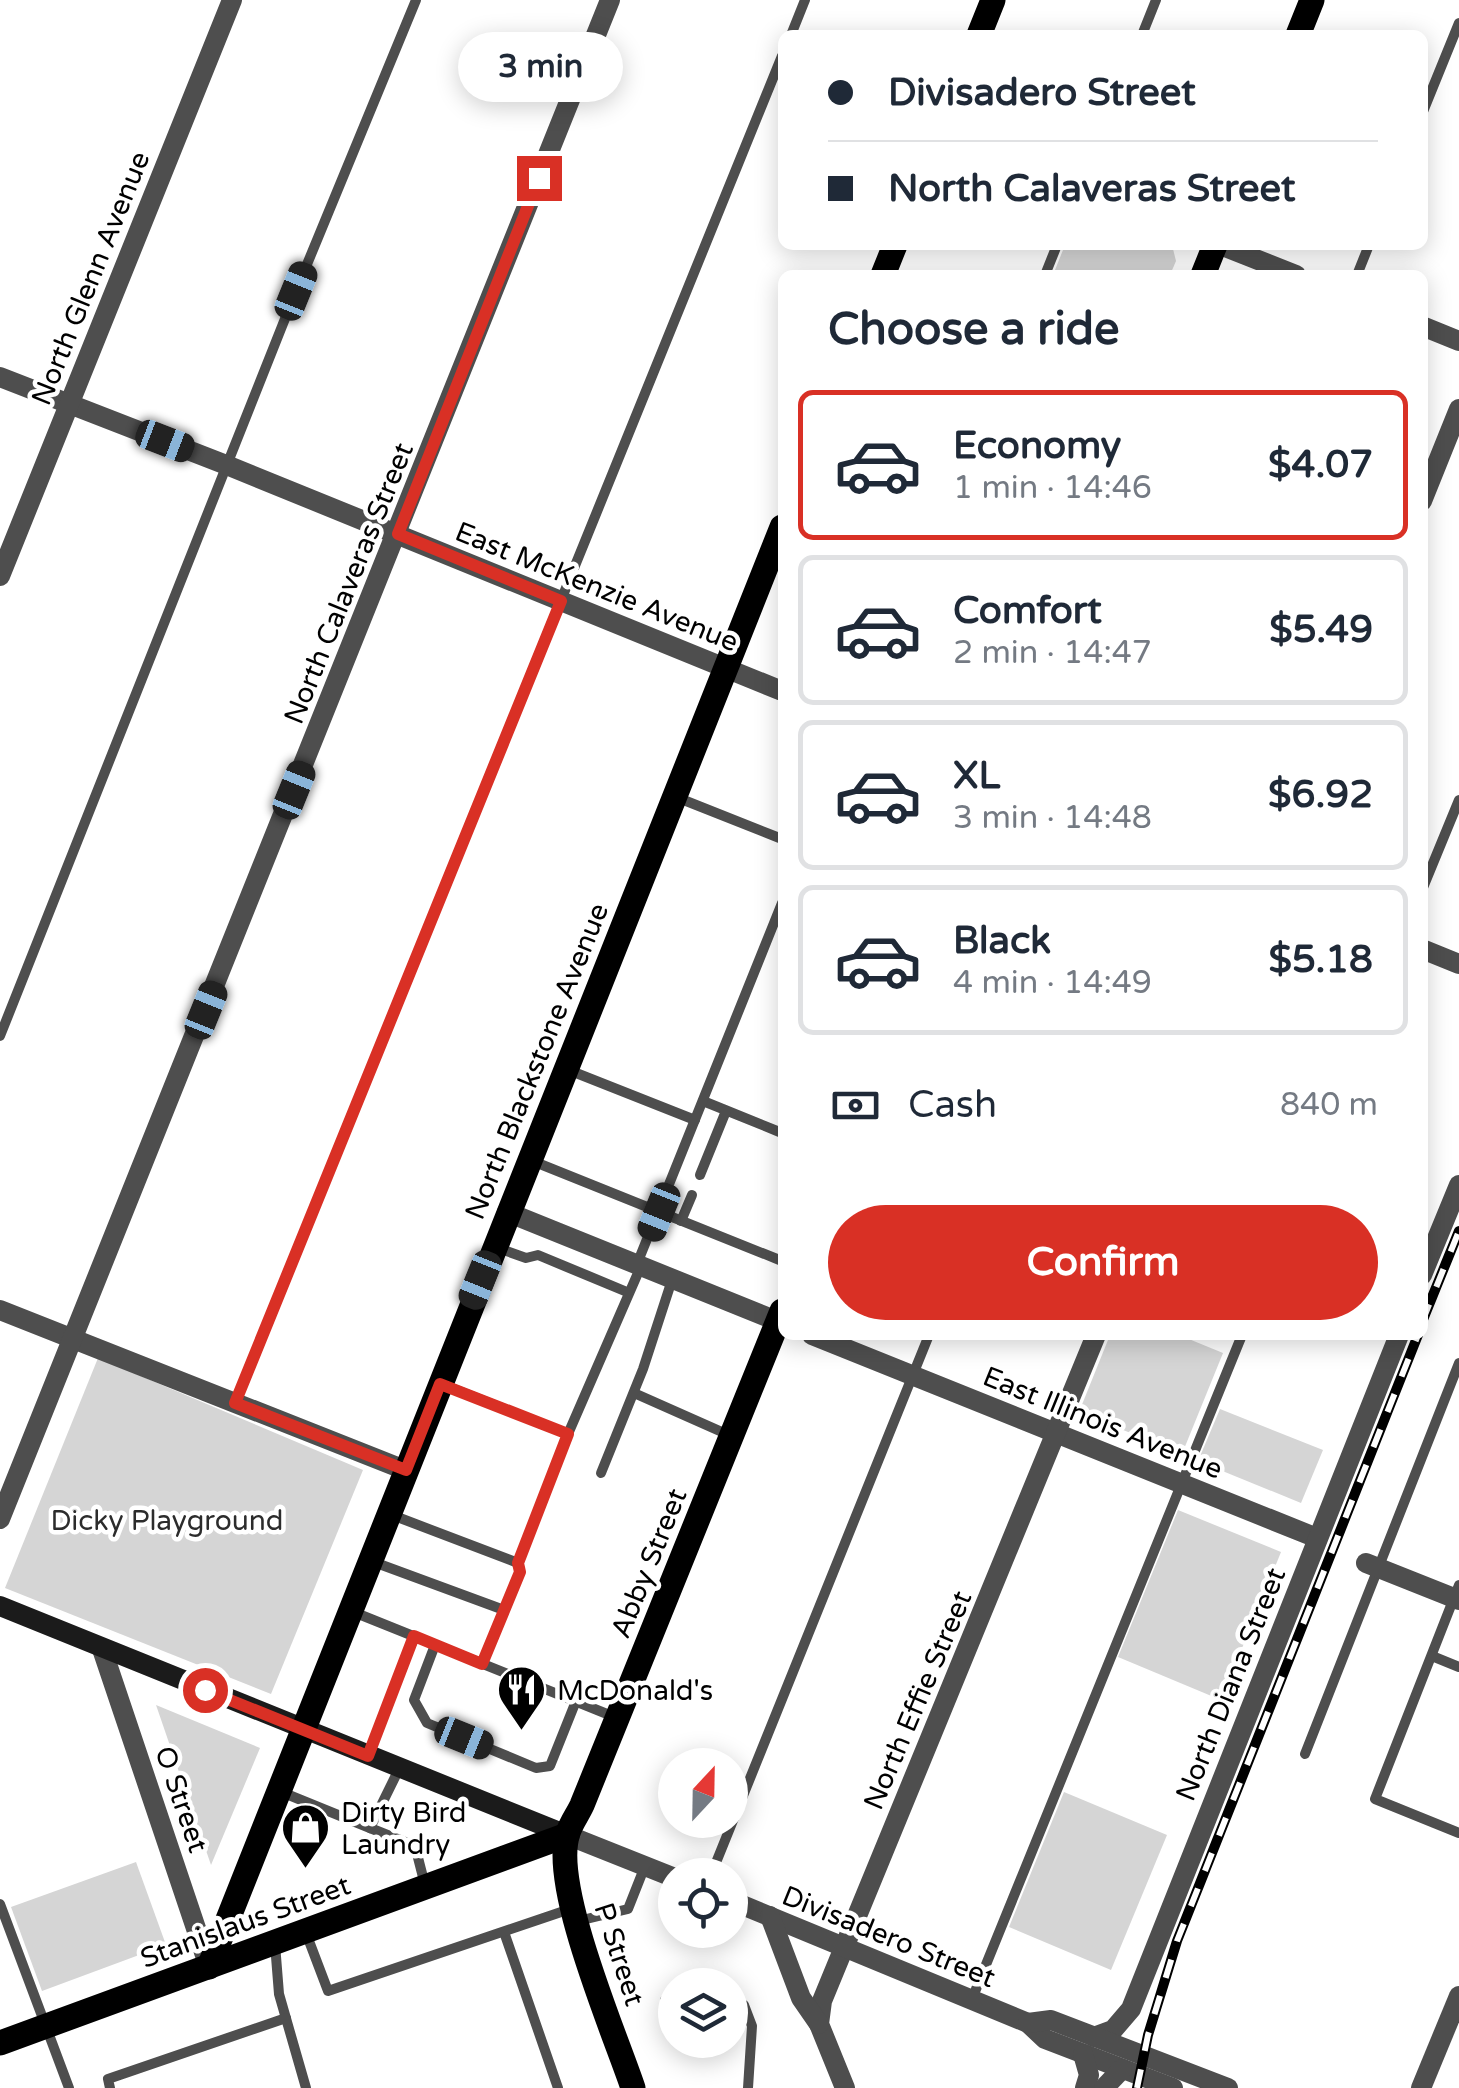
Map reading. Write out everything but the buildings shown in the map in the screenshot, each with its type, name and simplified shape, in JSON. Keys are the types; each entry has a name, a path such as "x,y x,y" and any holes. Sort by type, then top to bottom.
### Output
{"main road":[{"path":"980,30 993,0"},
{"path":"1300,30 1312,0"},
{"name":"North Blackstone Avenue","path":"209,1967 778,538"},
{"name":"Abby Street","path":"566,1835 618,1718 778,1326"},
{"path":"0,1606 566,1835"},
{"name":"Stanislaus Street","path":"0,2043 566,1835"},
{"name":"P Street","path":"566,1835 575,1915 633,2088"}],"street":[{"name":"North Glenn Avenue","path":"0,576 232,0"},
{"name":"North Calaveras Street","path":"0,1519 610,0"},
{"path":"1230,250 1283,270"},
{"path":"1428,328 1459,341"},
{"name":"East McKenzie Avenue","path":"0,377 778,689"},
{"path":"1428,486 1459,409"},
{"path":"1428,951 1459,964"},
{"path":"1428,1260 1459,1184"},
{"path":"508,1212 778,1318"},
{"path":"0,1310 406,1470"},
{"name":"East Illinois Avenue","path":"824,1340 1317,1538"},
{"name":"North Effie Street","path":"820,2024 822,2001 843,1948 1094,1340"},
{"name":"North Diana Street","path":"1089,2045 1113,2030 1131,2009 1396,1340"},
{"path":"1372,1565 1457,1594"},
{"name":"O Street","path":"102,1650 209,1967"},
{"path":"566,1835 658,1871"},
{"name":"Divisadero Street","path":"748,1907 1028,2023 1045,2039 1089,2045 1228,2088"},
{"path":"770,1916 801,1998 820,2024 844,2088"},
{"path":"1421,2088 1458,1999"},
{"path":"1086,2088 1089,2045"},
{"name":"Divisadero Street","path":"1089,2045 1122,2069 1174,2088"},
{"path":"1104,2088 1122,2069"}],"lane":[{"path":"0,1036 416,0"},
{"path":"793,30 806,0"},
{"path":"1144,30 1156,0"},
{"path":"1428,99 1459,24"},
{"path":"235,1403 778,66"},
{"path":"675,796 778,837"},
{"path":"1428,875 1459,800"},
{"path":"482,1664 520,1572 518,1563 568,1434 627,1292 633,1287 778,913"},
{"path":"566,1069 695,1120"},
{"path":"703,1101 778,1132"},
{"path":"700,1175 726,1111"},
{"path":"528,1160 778,1259"},
{"path":"681,1220 692,1194"},
{"path":"538,1255 548,1228"},
{"path":"494,1246 526,1258 538,1255 627,1292"},
{"path":"601,1473 634,1393 673,1279"},
{"path":"718,1858 927,1340"},
{"path":"972,2000 1240,1340"},
{"path":"1305,1754 1372,1565 1459,1363"},
{"path":"440,1384 568,1434"},
{"path":"634,1393 732,1436"},
{"path":"388,1514 518,1563"},
{"path":"370,1561 504,1610"},
{"path":"1457,1594 1375,1799 1459,1833"},
{"path":"350,1610 618,1718"},
{"path":"368,1756 414,1636"},
{"path":"435,1645 414,1700 427,1723 518,1761 536,1768 550,1766 576,1702"},
{"path":"1432,1656 1459,1666"},
{"path":"370,1828 399,1770"},
{"path":"278,1790 415,1846 425,1886"},
{"path":"306,1932 328,1991 504,1932 575,1915 628,1909 645,1866"},
{"path":"0,1904 68,2088"},
{"path":"504,1932 558,2088"},
{"path":"274,1944 280,1994 306,2088"},
{"path":"748,2016 752,2026 748,2088"},
{"path":"110,2088 108,2079 286,2018"}],"green space":[{"path":"1063,250 1173,250 1176,261 1172,270 1055,270"},
{"path":"1108,1340 1191,1340 1223,1353 1182,1454 1079,1412"},
{"name":"Dicky Playground","path":"98,1358 363,1470 271,1694 5,1588"},
{"path":"1220,1409 1323,1450 1301,1503 1198,1461"},
{"path":"1178,1510 1281,1552 1221,1700 1118,1657"},
{"path":"156,1705 260,1748 211,1865"},
{"path":"1064,1792 1167,1835 1111,1970 1009,1927"},
{"path":"136,1862 166,1945 42,1991 11,1907"}],"railway":[{"path":"1428,1307 1459,1231"},
{"path":"1137,2088 1148,2035 1177,1941 1416,1340"}],"place":[{"name":"McDonald's","path":"522,1732"},
{"name":"Dirty Bird Laundry","path":"306,1870"}],"route":[{"path":"205,1690 368,1756 414,1636 482,1664 520,1572 518,1563 568,1434 440,1384 406,1470 235,1403 561,601 398,534 539,178"}]}
